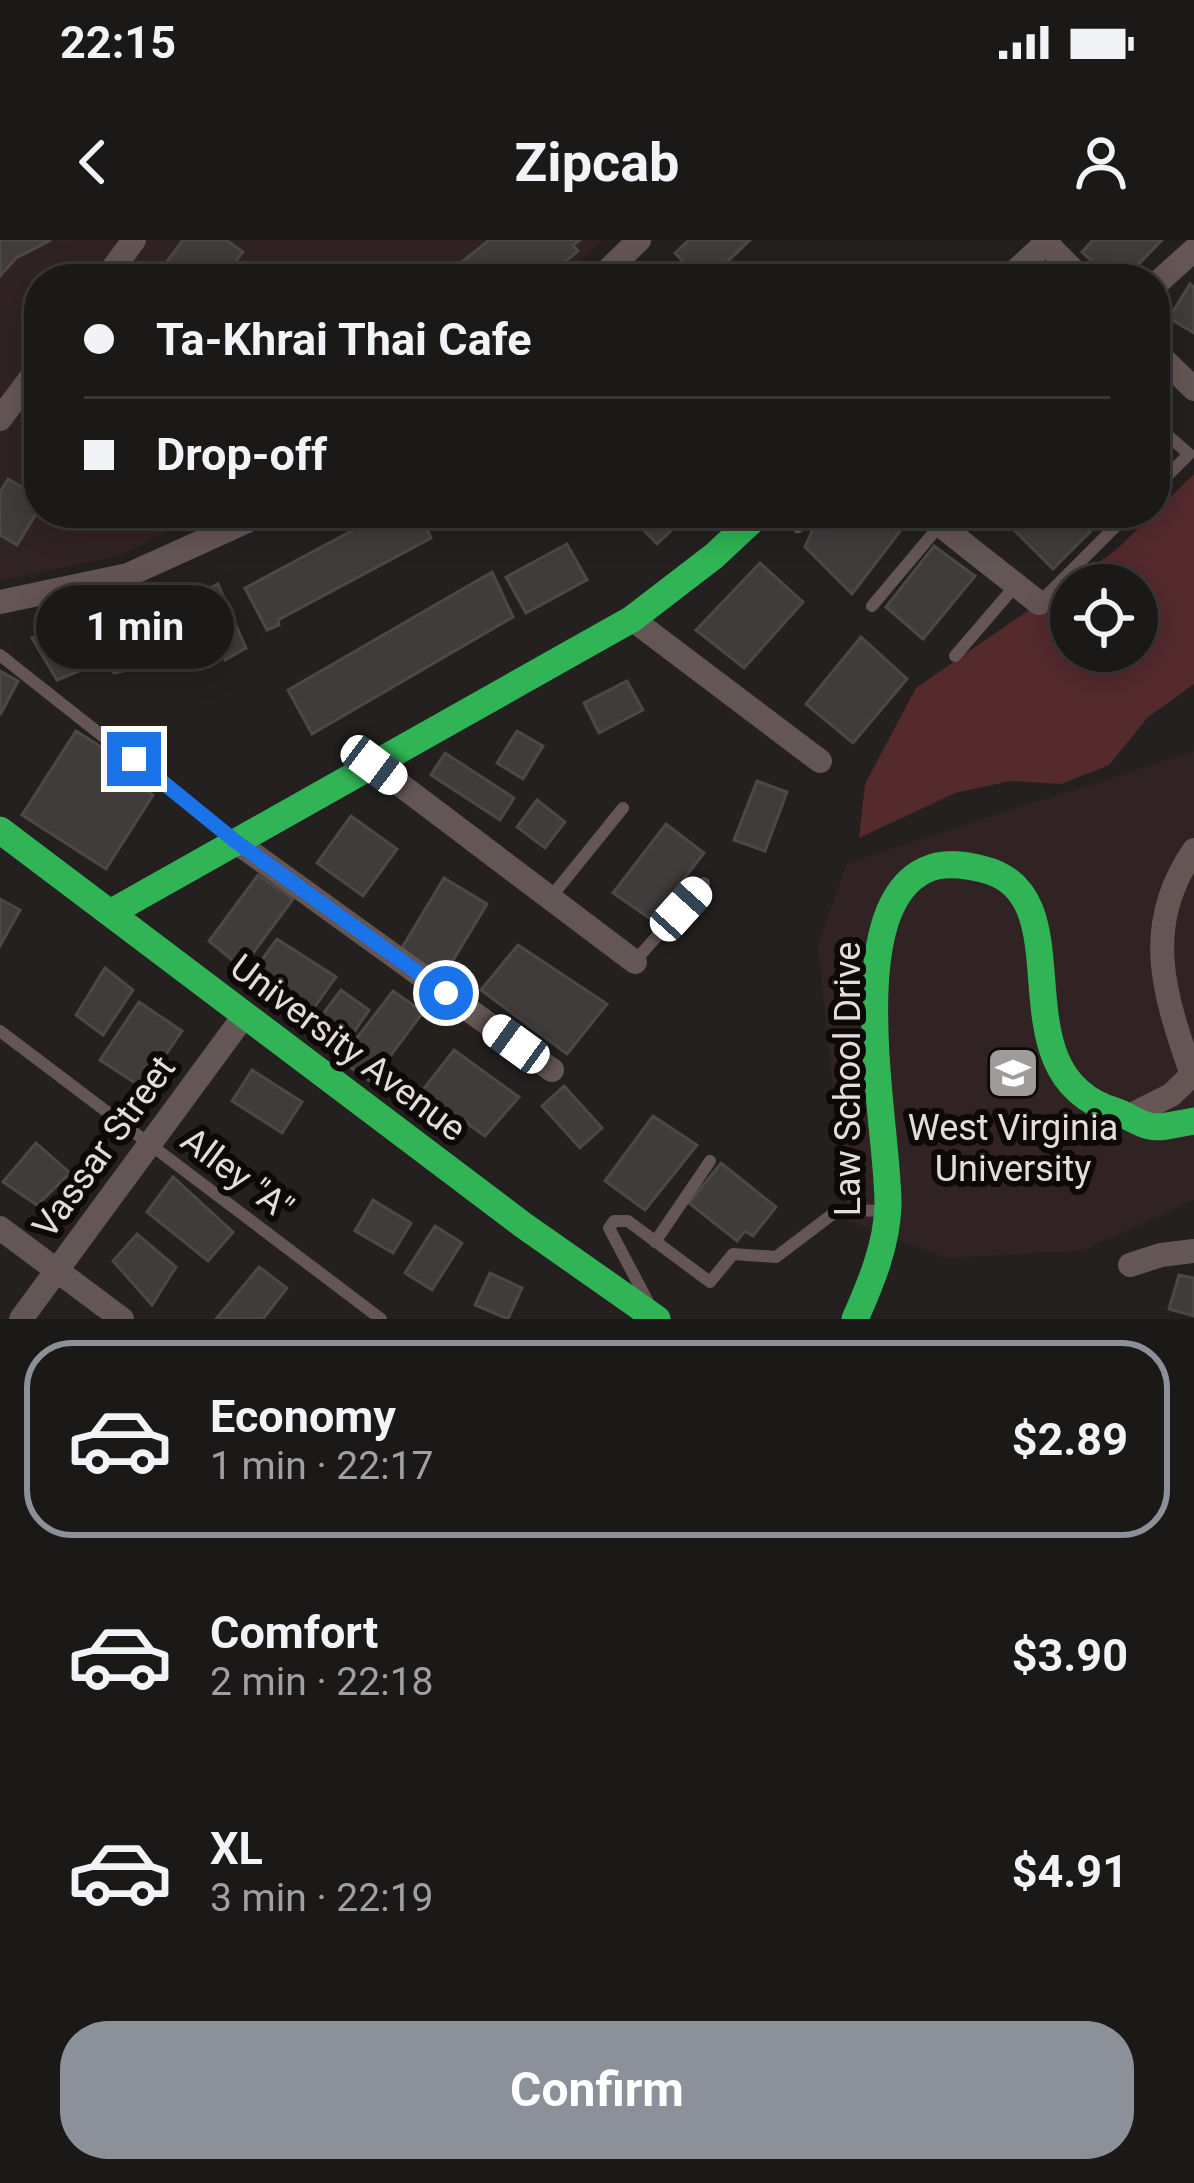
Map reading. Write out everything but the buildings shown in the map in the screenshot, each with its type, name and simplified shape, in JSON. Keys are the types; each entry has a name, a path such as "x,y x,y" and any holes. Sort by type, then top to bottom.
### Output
{"street":[{"path":"614,264 639,240"},
{"path":"1023,264 1047,242 1068,264"},
{"path":"1170,272 1194,250"},
{"path":"1170,366 1194,389"},
{"path":"0,418 24,387"},
{"path":"0,602 128,575 232,528"},
{"path":"110,913 632,619 744,528"},
{"path":"943,528 1039,603"},
{"path":"632,619 820,761"},
{"path":"374,765 634,962"},
{"name":"University Avenue","path":"0,830 656,1319"},
{"path":"235,841 552,1070"},
{"path":"1131,1115 1172,1095 1192,1075 1160,971 1165,917 1180,870 1194,850"},
{"name":"Law School Drive","path":"854,1319 880,1254 888,1211 878,939 894,894 915,874 946,863 981,865 1011,880 1030,905 1053,1061 1071,1089 1098,1107 1131,1115 1149,1126 1194,1121"},
{"name":"Vassar Street","path":"21,1319 244,1016"},
{"path":"0,1228 122,1319"},
{"path":"1130,1265 1194,1251"}],"lane":[{"path":"1170,437 1189,454 1170,473"},
{"path":"872,606 926,528"},
{"path":"1039,603 1115,528"},
{"path":"955,656 1016,585"},
{"path":"0,655 235,841"},
{"path":"550,898 623,808"},
{"path":"634,962 704,883"},
{"name":"Alley \"A\"","path":"0,1031 381,1319"},
{"path":"655,1242 710,1161"},
{"path":"656,1319 609,1228 614,1221 628,1221 710,1282 733,1254 776,1257 838,1210 888,1211"}],"shaded area":[{"path":"0,240 603,240 577,264 24,264 24,528 173,528 119,556 0,581"},
{"path":"1194,474 1194,684 1148,717 1109,765 1061,784 1010,781 955,793 859,838 865,784 916,688 1050,596 1050,672 1158,672 1158,564 1096,564 1139,528 1170,528 1170,497"},
{"name":"West Virginia University","path":"1194,751 1194,1200 1082,1251 945,1258 847,1220 818,945 847,863"}],"traffic: fast":[{"path":"110,913 632,619 744,528"},
{"path":"0,830 523,1225 657,1319"},
{"path":"855,1319 881,1249 888,1205 877,1070 877,964 886,919 906,885 937,866 982,869 1014,885 1031,912 1046,1024 1057,1061 1078,1091 1149,1126 1194,1121"}],"place":[{"name":"West Virginia University","path":"1013,1073"}],"route":[{"path":"134,759 235,841 446,993"}]}
